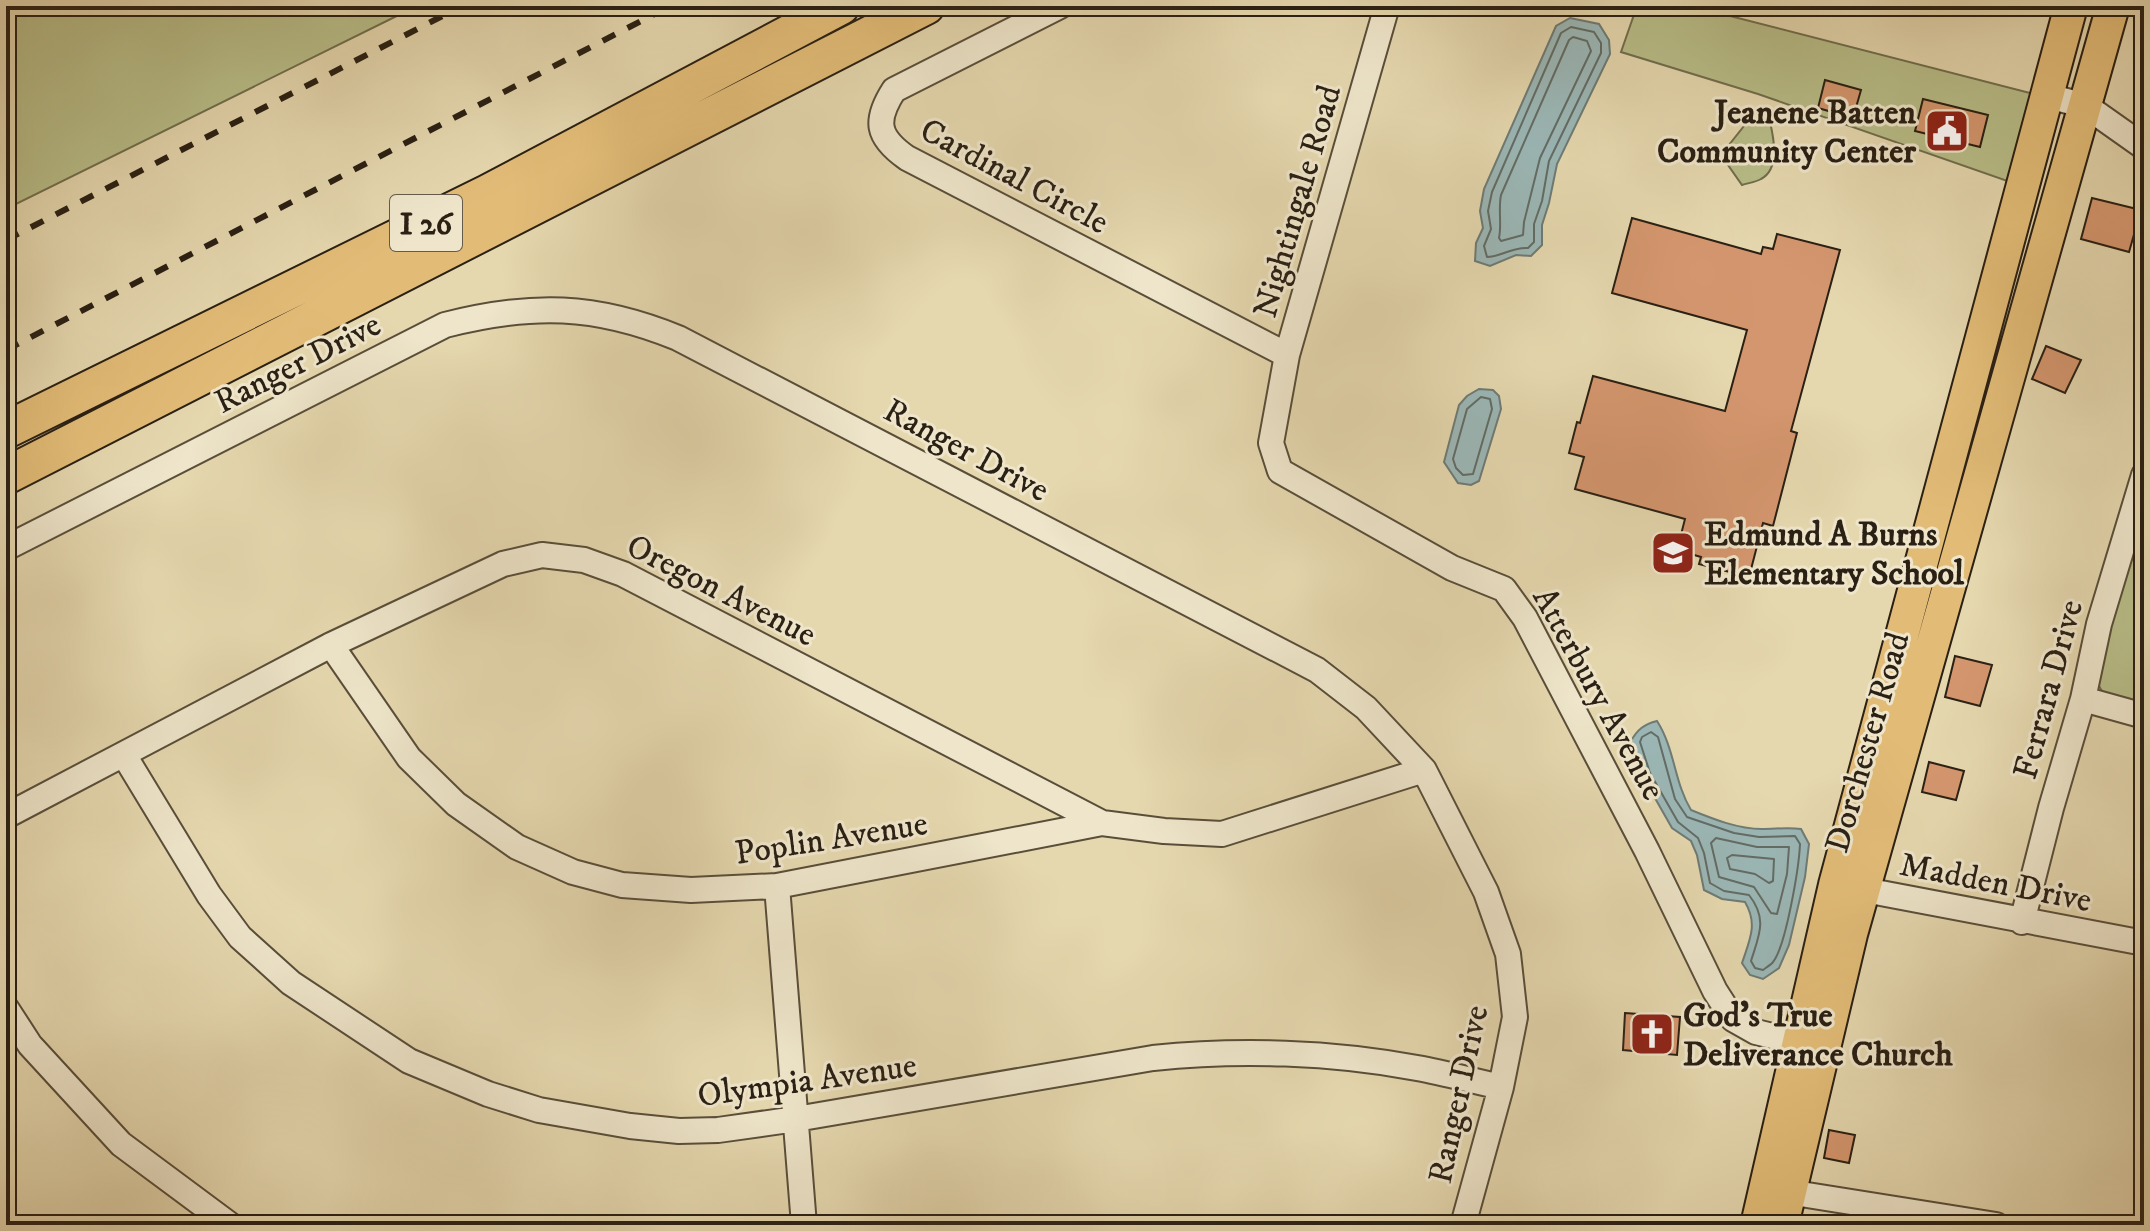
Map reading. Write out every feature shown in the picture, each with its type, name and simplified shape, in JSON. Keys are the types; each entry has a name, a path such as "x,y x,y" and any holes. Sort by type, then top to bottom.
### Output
{"highway":[{"name":"I 26","path":"6,430 488,193 841,6"},
{"name":"I 26","path":"6,476 926,6"}],"main road":[{"name":"Dorchester Road","path":"1757,1225 1778,1191 1849,888 2071,6"},
{"name":"Dorchester Road","path":"1849,888 2086,106 2113,6"},
{"name":"Dorchester Road","path":"1778,1191 1782,1225"}],"street":[{"name":"Cardinal Circle","path":"1060,6 894,90 883,107 879,125 888,145 907,158 1287,355"},
{"name":"Nightingale Road","path":"1277,417 1287,355 1387,6"},
{"path":"2048,96 2086,106 2144,147"},
{"name":"Ranger Drive","path":"6,548 445,325 512,311 559,309 614,315 678,338 1317,670 1366,708 1424,770 1486,892 1508,954 1515,1017 1501,1087 1463,1225"},
{"name":"Atterbury Avenue","path":"1277,417 1271,443 1280,471 1452,568 1504,589 1525,618 1647,851 1715,991 1733,1019 1756,1032 1811,1045"},
{"name":"Ferrara Drive","path":"2022,922 2083,699 2099,624 2144,475"},
{"name":"Oregon Avenue","path":"6,816 331,645 503,564 542,555 584,560 623,574 1102,823 1222,834 1424,770"},
{"name":"Poplin Avenue","path":"331,645 409,758 456,804 517,847 573,872 622,885 691,890 777,886 1102,823"},
{"path":"2083,699 2144,716"},
{"name":"Olympia Avenue","path":"124,755 209,895 240,937 291,983 409,1061 488,1094 539,1110 630,1126 679,1131 718,1130 1197,1053 1304,1055 1415,1067 1501,1087"},
{"path":"777,886 804,1225"},
{"name":"Madden Drive","path":"1849,888 2144,943"},
{"path":"6,1008 30,1045 121,1144 230,1225"},
{"path":"1778,1191 1996,1225"}],"green space":[{"path":"6,6 417,6 6,209"},
{"path":"1637,6 1691,6 2034,94 2013,183 1758,94 1621,52"},
{"path":"1752,116 1770,122 1773,161 1761,179 1742,185 1721,155"},
{"path":"2144,493 2144,709 2106,698 2099,686 2097,669"}],"water":[{"path":"1570,18 1599,24 1609,40 1610,54 1557,164 1542,225 1542,245 1531,256 1516,255 1490,266 1475,261 1476,243 1483,228 1480,211 1484,189 1556,26"},
{"path":"1479,389 1493,390 1499,396 1501,409 1479,481 1471,485 1458,483 1444,462 1459,405"},
{"path":"1657,721 1668,743 1691,810 1744,827 1801,829 1809,844 1805,877 1789,945 1779,968 1763,979 1750,975 1742,963 1752,925 1745,902 1722,899 1704,890 1691,841 1672,828 1643,777 1631,741 1641,728"}],"building":[{"path":"1825,80 1861,90 1853,118 1818,108"},
{"path":"1923,99 1988,115 1980,147 1915,131"},
{"path":"2092,198 2141,210 2129,252 2081,239"},
{"name":"Edmund A Burns Elementary School","path":"1632,218 1761,254 1763,247 1773,249 1777,234 1840,250 1791,431 1797,433 1773,526 1763,523 1749,577 1699,564 1701,557 1677,550 1685,519 1575,489 1584,457 1569,453 1593,376 1725,411 1747,330 1612,293"},
{"path":"2046,346 2081,360 2065,393 2032,379"},
{"path":"1955,656 1992,665 1980,706 1945,697"},
{"path":"1929,762 1964,771 1956,800 1922,792"},
{"name":"God's True Deliverance Church","path":"1625,1013 1680,1017 1677,1055 1623,1050"},
{"path":"1829,1130 1855,1135 1849,1163 1824,1158"}],"railway":[{"path":"6,240 462,6"},
{"path":"6,350 670,6"}],"place":[{"name":"Jeanene Batten Community Center","path":"1947,131"},
{"name":"Edmund A Burns Elementary School","path":"1673,553"},
{"name":"God's True Deliverance Church","path":"1652,1034"}]}
